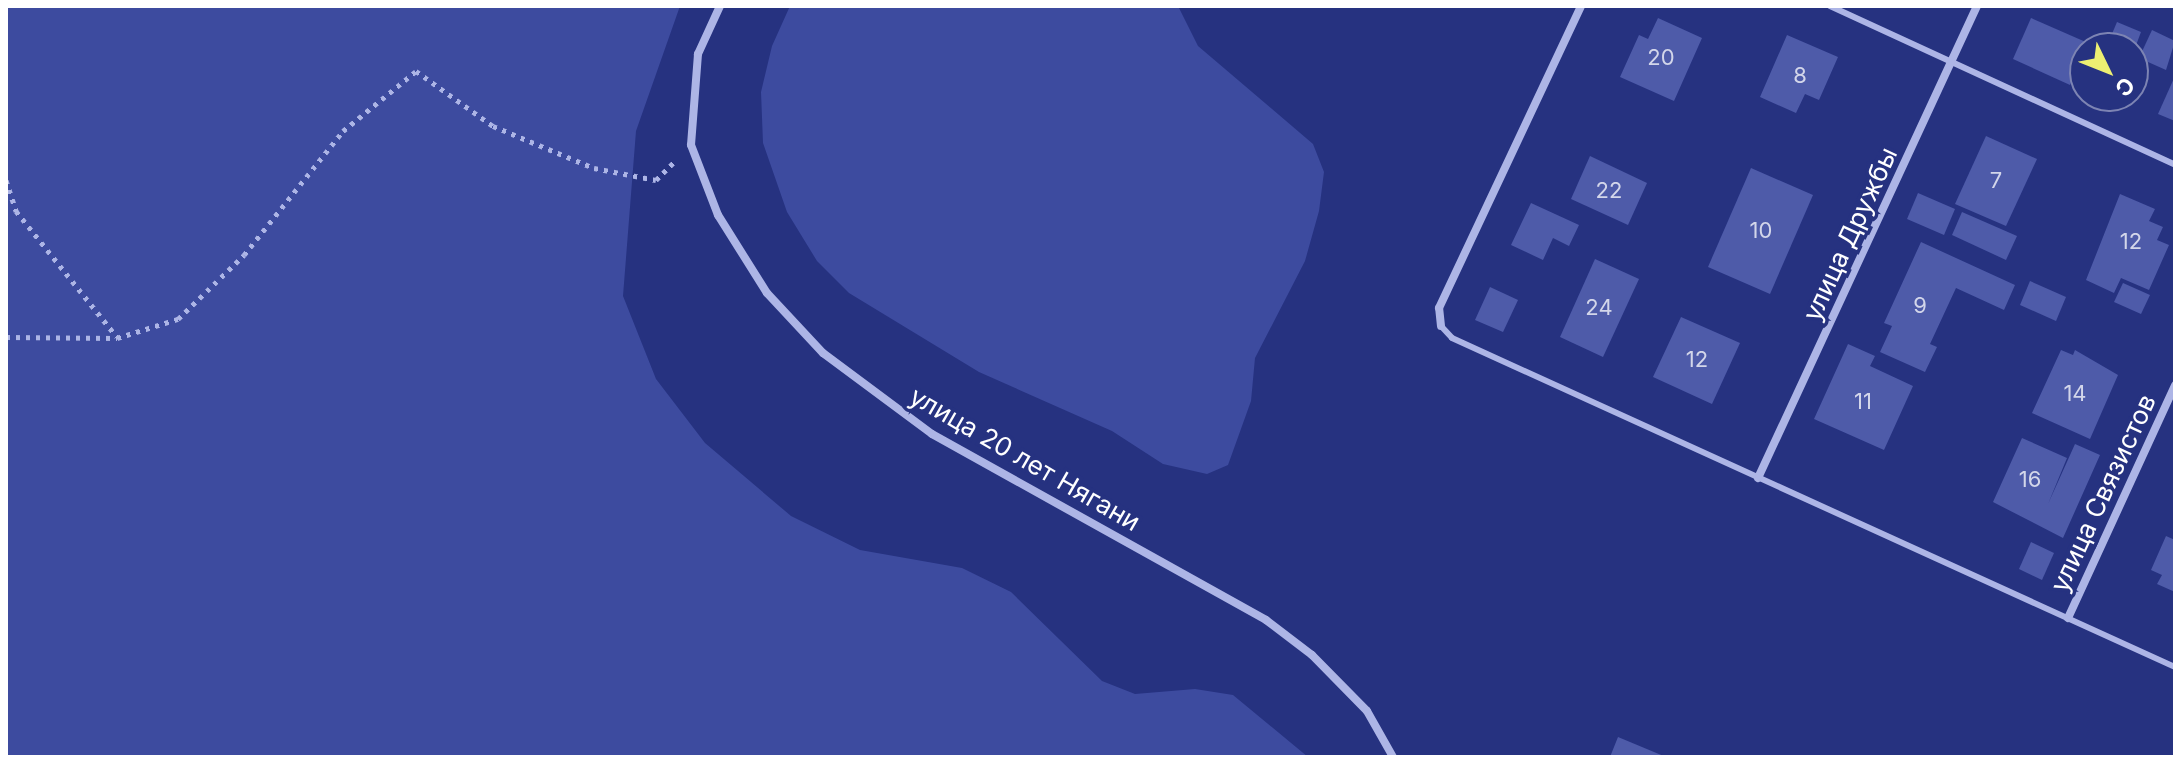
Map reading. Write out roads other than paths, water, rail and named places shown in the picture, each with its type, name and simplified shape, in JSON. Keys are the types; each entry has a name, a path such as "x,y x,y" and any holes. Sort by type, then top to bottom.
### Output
{"street":[{"name":"улица 20 лет Нягани","path":"720,6 698,54 691,145 718,215 767,293 823,353 932,434 1266,620 1312,655 1367,711 1393,757"},
{"path":"1441,326 1439,308 1581,6"},
{"name":"улица Дружбы","path":"1758,478 1977,6"},
{"name":"улица Связистов","path":"2068,618 2175,385"}],"lane":[{"path":"1830,6 2175,165"},
{"path":"1441,326 1452,338 2175,667"}]}
